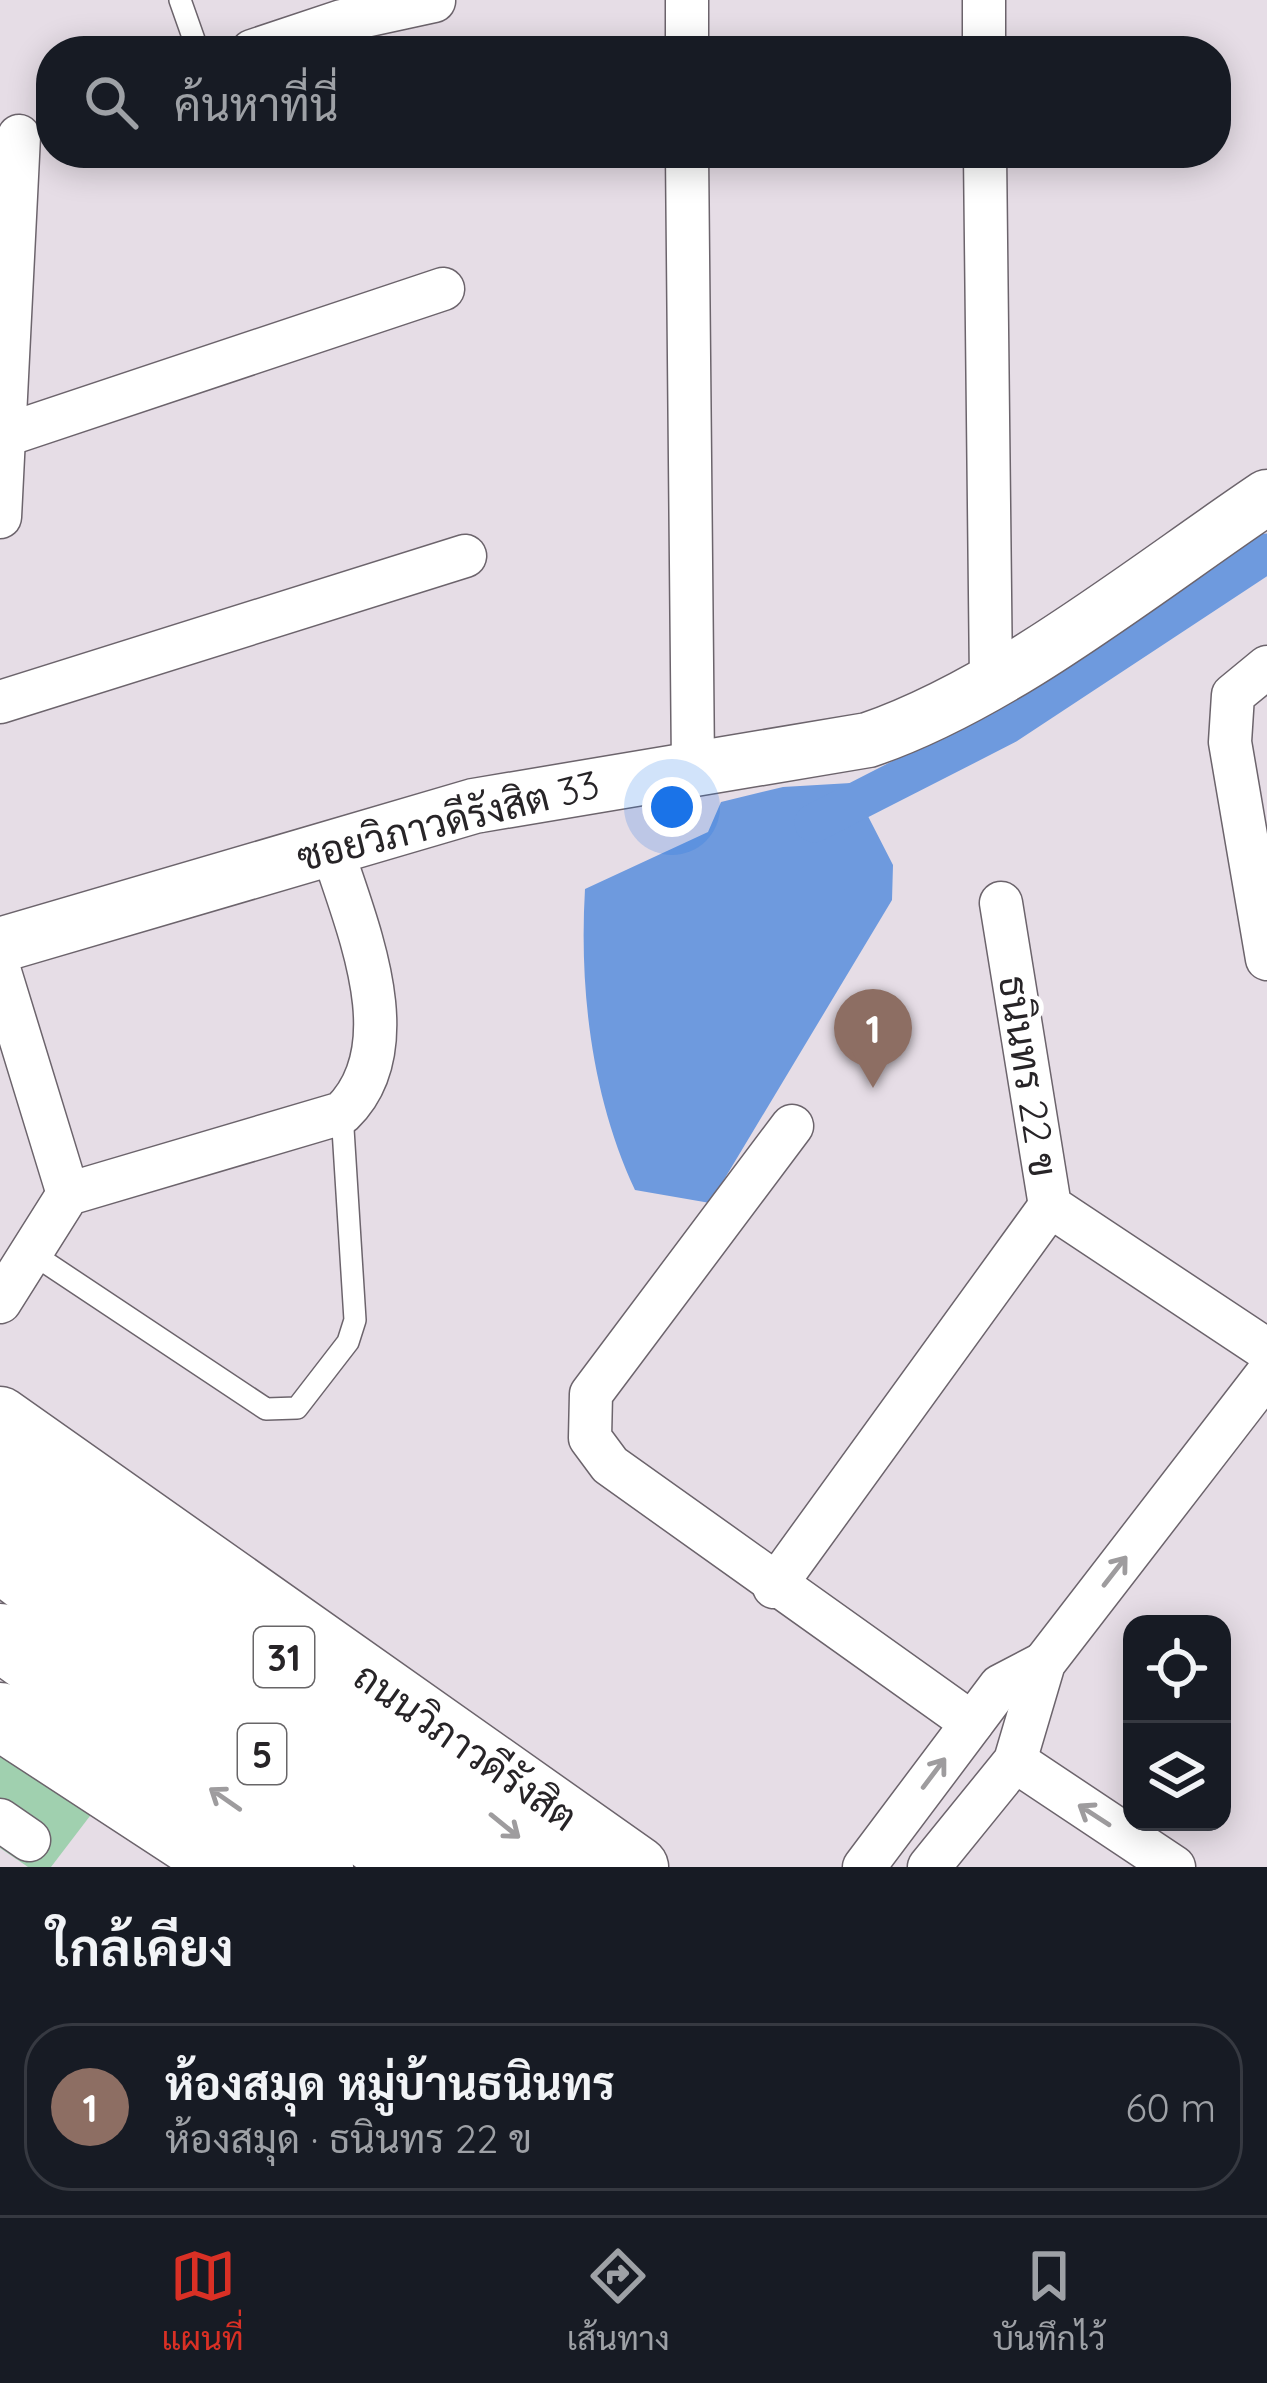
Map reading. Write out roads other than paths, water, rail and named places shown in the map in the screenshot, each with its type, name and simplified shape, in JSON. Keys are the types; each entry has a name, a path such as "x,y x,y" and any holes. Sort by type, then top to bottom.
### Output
{"highway":[{"name":"31","path":"0,1466 146,1559 369,1717 555,1867"},
{"name":"31","path":"0,1512 483,1867"},
{"name":"5","path":"0,1558 411,1867"},
{"name":"5","path":"0,1637 320,1867"},
{"path":"0,1716 231,1867"}],"main road":[{"name":"ถนนวิภาวดีรังสิต","path":"0,1417 638,1867"},
{"path":"0,1741 184,1867"}],"street":[{"path":"687,0 687,36"},
{"path":"984,0 984,36"},
{"path":"285,36 341,11 434,1"},
{"path":"0,517 1,437 23,134"},
{"path":"687,168 693,767"},
{"path":"986,168 991,681"},
{"path":"1,437 443,289"},
{"name":"ซอยวิภาวดีรังสิต 33","path":"0,945 331,846 540,791 868,740 921,722 991,681 1267,497"},
{"path":"0,702 465,556"},
{"path":"1267,668 1234,695 1230,742 1267,959"},
{"path":"0,1302 68,1194 342,1113 361,1094 370,1070 373,1013 368,965 331,846"},
{"name":"ธนินทร 22 ข","path":"1001,903 1051,1206 1267,1351"},
{"path":"0,972 68,1194"},
{"path":"793,1126 591,1394 590,1438 610,1466 774,1587 972,1723"},
{"path":"774,1587 1051,1206"},
{"path":"929,1867 1015,1761 1044,1663 1267,1375"},
{"path":"864,1867 1000,1686 1044,1663"},
{"path":"1015,1761 1174,1867"}],"lane":[{"path":"180,0 193,36"},
{"path":"33,1254 266,1409 297,1408 348,1342 356,1320 342,1113"}],"water":[{"path":"851,783 893,865 892,900 710,1203 635,1190 608,1118 592,1043 584,966 585,889 708,832 721,802 783,787"}],"waterway":[{"path":"814,823 1006,725 1267,553"}],"place":[{"name":"ห้องสมุด หมู่บ้านธนินทร","path":"873,1088"}]}
